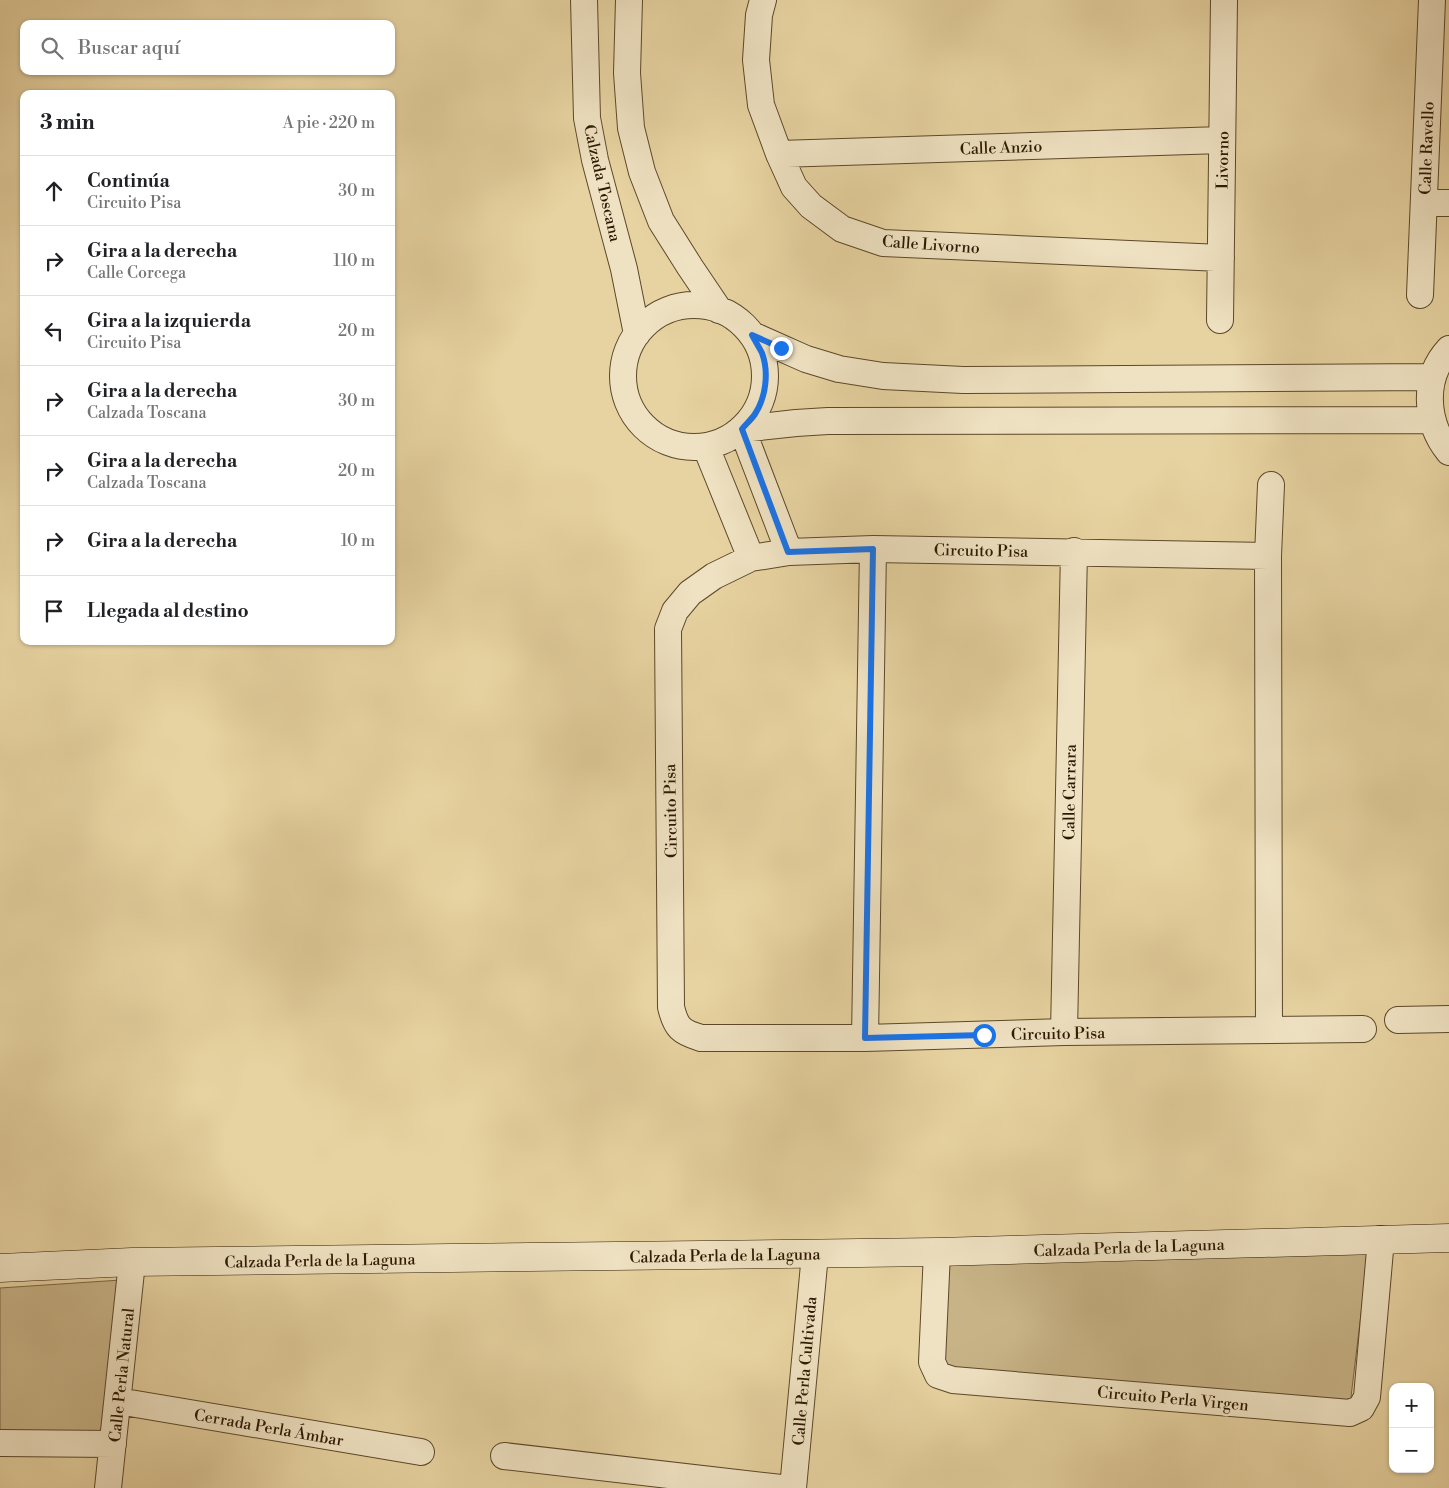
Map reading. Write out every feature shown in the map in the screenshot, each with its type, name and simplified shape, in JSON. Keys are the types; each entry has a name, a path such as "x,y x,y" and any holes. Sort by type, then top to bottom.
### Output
{"street":[{"name":"Calzada Toscana","path":"584,0 587,118 595,160 624,270 637,334"},
{"path":"629,0 628,92 631,128 642,172 661,221 719,310"},
{"name":"Calle Livorno","path":"763,0 759,15 756,60 761,105 779,154 794,187 811,206 842,229 883,243 1221,258"},
{"name":"Livorno","path":"1220,320 1224,0"},
{"name":"Calle Ravello","path":"1420,295 1436,203 1432,0"},
{"name":"Calle Anzio","path":"779,154 1222,140"},
{"path":"683,306 701,306 719,310 732,316 743,325 752,335 762,353 766,374 764,395 755,414 742,429 725,440 706,446 685,446 665,441 647,429 634,413 625,394 623,373 627,352 637,334 650,321 666,311 683,306"},
{"path":"752,335 806,359 839,369 883,376 963,380 1432,378"},
{"path":"1449,349 1443,355 1432,378 1429,399 1431,420 1440,442 1449,452"},
{"path":"742,429 828,421 1431,420"},
{"path":"742,429 788,552"},
{"path":"706,446 751,558"},
{"path":"1269,1030 1268,556 1271,485"},
{"path":"865,1038 873,549"},
{"name":"Circuito Pisa","path":"1268,556 1074,551 873,549 788,552 751,558 714,576 690,593 675,611 668,629 672,1007 675,1022 688,1034 701,1038 865,1038 1064,1032 1364,1029"},
{"name":"Calle Carrara","path":"1064,1032 1074,551"},
{"path":"1398,1020 1449,1019"},
{"name":"Calzada Perla de la Laguna","path":"0,1268 132,1262 937,1252 1449,1238"},
{"name":"Circuito Perla Virgen","path":"937,1252 932,1362 938,1375 953,1380 1350,1413 1361,1408 1366,1396 1381,1239"},
{"name":"Calle Perla Cultivada","path":"793,1488 815,1254"},
{"name":"Calle Perla Natural","path":"108,1488 132,1262"},
{"name":"Cerrada Perla Ámbar","path":"118,1401 420,1452"},
{"path":"0,1443 113,1444"},
{"path":"504,1456 781,1488"}],"shaded area":[{"path":"1369,1248 1350,1405 943,1369 945,1261"},
{"path":"121,1280 103,1435 0,1434 0,1288"}],"route":[{"path":"781,348 752,335 762,353 766,374 764,395 755,414 742,429 788,552 873,549 865,1038 984,1035"}]}
